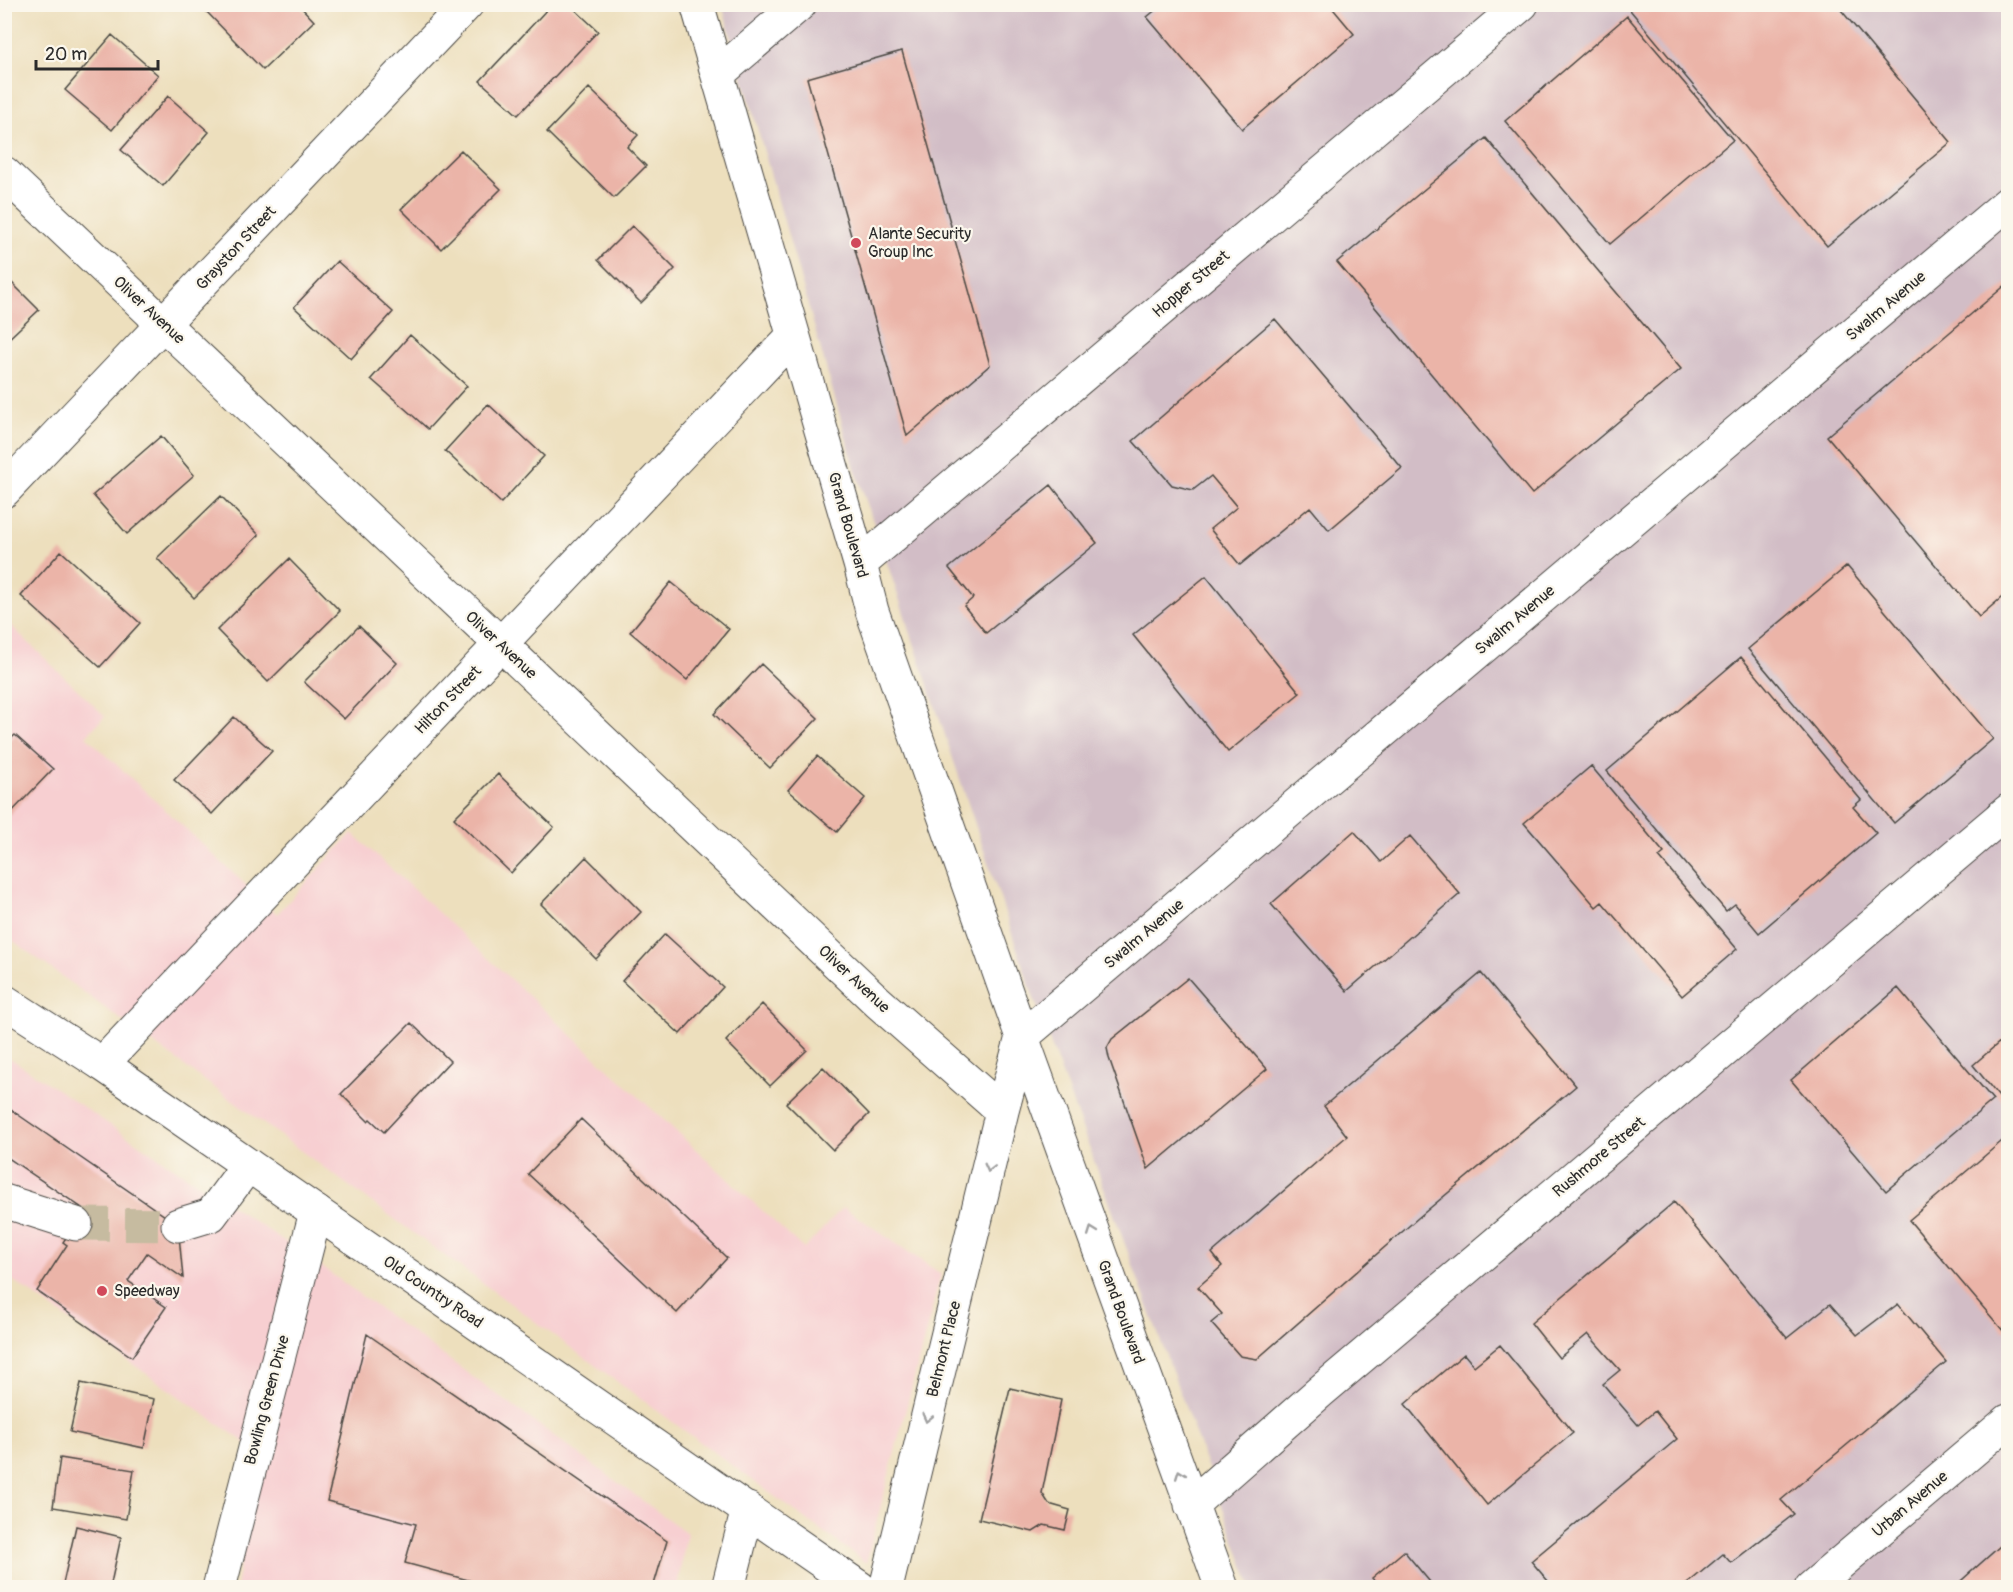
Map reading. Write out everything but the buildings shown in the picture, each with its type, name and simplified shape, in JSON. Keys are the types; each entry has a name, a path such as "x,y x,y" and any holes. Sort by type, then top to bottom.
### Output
{"street":[{"name":"Grayston Street","path":"4,491 467,4"},
{"name":"Grand Boulevard","path":"697,4 872,611 1022,1037 1222,1587"},
{"path":"718,74 800,4"},
{"name":"Hopper Street","path":"860,564 1522,4"},
{"name":"Oliver Avenue","path":"4,173 878,1002 1002,1111"},
{"name":"Swalm Avenue","path":"1022,1037 2008,203"},
{"name":"Hilton Street","path":"102,1064 793,336"},
{"name":"Rushmore Street","path":"1191,1505 1321,1391 2008,811"},
{"name":"Old Country Road","path":"4,1001 102,1064 860,1587"},
{"path":"1002,1111 1022,1037"},
{"name":"Belmont Place","path":"886,1587 1002,1111"},
{"path":"178,1225 211,1215 248,1165"},
{"path":"4,1201 76,1224"},
{"name":"Bowling Green Drive","path":"219,1587 316,1212"},
{"name":"Urban Avenue","path":"1812,1587 2008,1421"},
{"path":"728,1587 748,1509"}],"shaded area":[{"path":"722,5 2008,5 2008,1587 1252,1587 1033,996 854,465"},
{"path":"4,619 105,716 86,736 277,914 352,833 804,1249 843,1207 941,1274 866,1563 5,935"},
{"path":"4,1054 311,1259 687,1533 677,1587 236,1587 260,1453 5,1275"}],"tunnel":[{"path":"76,1224 178,1225"}],"place":[{"name":"Alante Security Group Inc","path":"856,243"},
{"name":"Speedway","path":"102,1291"}]}
